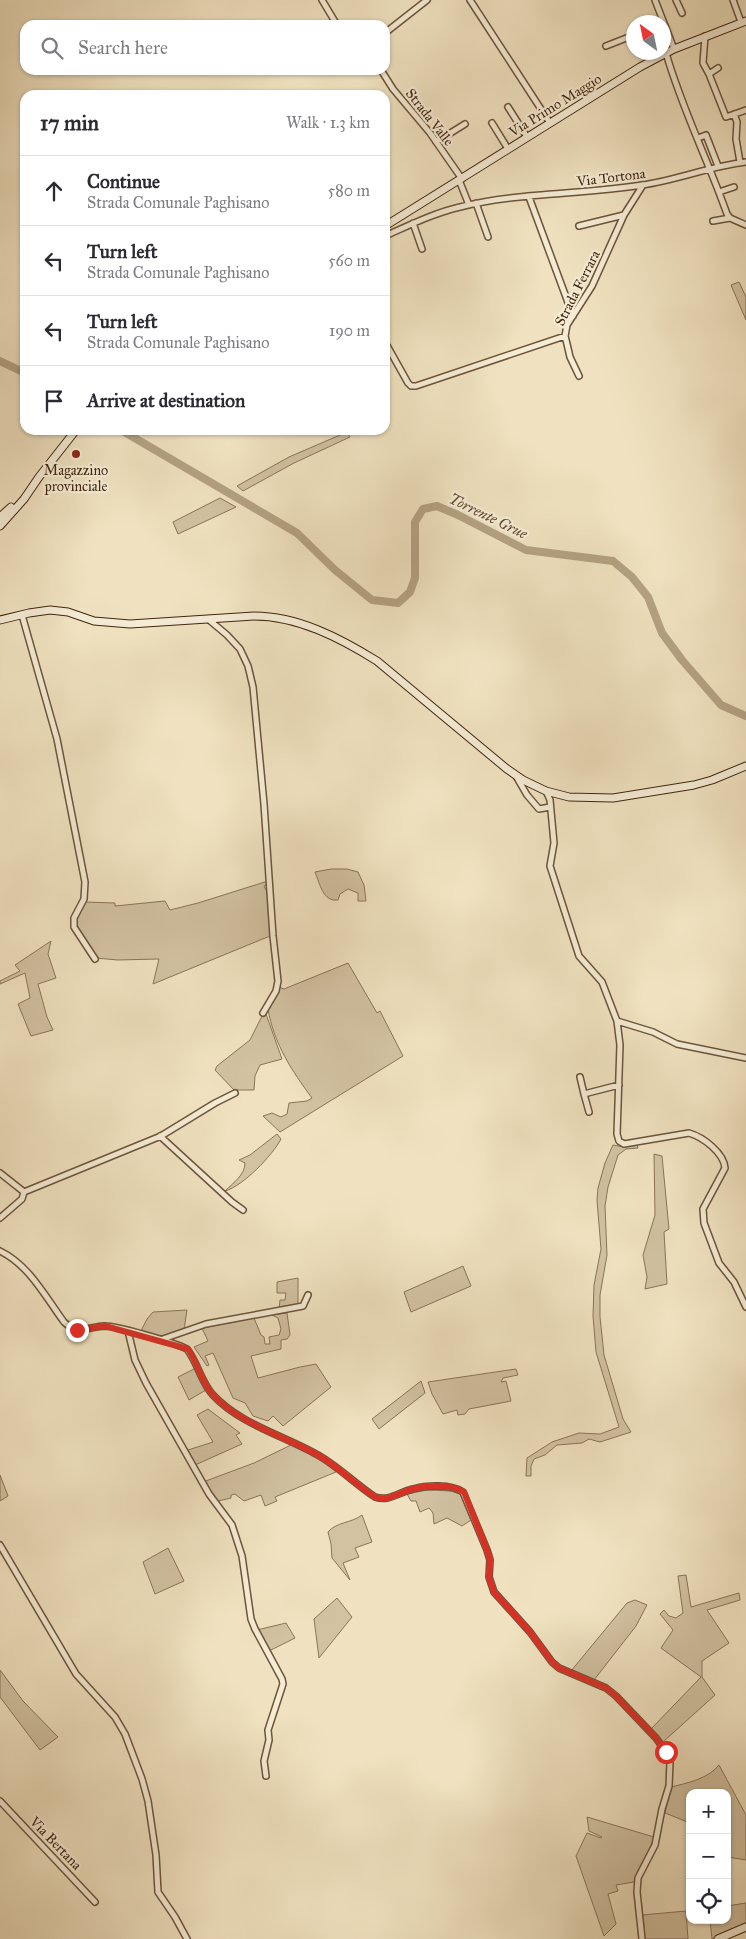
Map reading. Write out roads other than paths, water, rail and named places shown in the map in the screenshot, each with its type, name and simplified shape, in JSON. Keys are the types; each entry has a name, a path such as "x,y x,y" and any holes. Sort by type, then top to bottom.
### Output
{"main road":[{"name":"Via Primo Maggio","path":"671,50 744,22"},
{"name":"Via Primo Maggio","path":"390,223 527,136 654,60"},
{"path":"0,517 20,499 72,435"},
{"path":"0,526 24,500 39,477"},
{"path":"0,620 50,610 68,612 94,621 130,624 271,616 289,620 317,629 358,649 389,669 516,776 546,790 569,797 613,798 694,785 746,766"},
{"path":"718,1939 746,1927"}],"street":[{"path":"322,0 334,20"},
{"path":"390,29 427,0"},
{"path":"470,0 550,122"},
{"path":"656,0 661,15"},
{"path":"676,0 682,13"},
{"path":"732,0 744,22"},
{"path":"705,36 703,63 726,117 746,110"},
{"path":"606,46 626,38"},
{"path":"671,41 674,48"},
{"path":"668,60 690,124 698,138 727,214 730,218 746,225"},
{"path":"709,74 718,68"},
{"name":"Strada Valle","path":"384,75 436,142 460,179 469,205"},
{"path":"508,107 527,136"},
{"path":"734,114 737,122 736,139 743,162"},
{"path":"436,142 465,124"},
{"path":"492,124 508,149"},
{"path":"698,138 706,135 718,166"},
{"name":"Via Tortona","path":"390,233 406,225 476,203 643,185 687,176 718,166 743,162"},
{"name":"Strada Ferrara","path":"579,376 570,357 565,336 568,325 592,286 624,216 643,185"},
{"path":"719,192 734,187"},
{"path":"529,197 573,316"},
{"path":"476,203 488,237"},
{"path":"579,226 624,216"},
{"path":"713,221 730,218"},
{"path":"395,220 406,225"},
{"path":"413,223 422,249"},
{"path":"390,351 408,383 411,386 416,386 565,336"},
{"path":"22,615 57,739 84,882 84,899 74,918 74,927 95,959"},
{"path":"208,620 227,635 240,649 248,666 253,687 278,981 276,991 263,1013"},
{"path":"516,776 540,809 550,807"},
{"path":"546,790 554,843 550,866 579,956 602,982 617,1021 620,1045 617,1134 620,1142 624,1144 690,1133 699,1136 720,1156 724,1168 703,1209 704,1223 720,1263 734,1282 746,1307"},
{"path":"617,1021 654,1032 677,1044 746,1058"},
{"path":"580,1078 589,1112"},
{"path":"584,1094 620,1085"},
{"path":"24,1192 160,1136 235,1093"},
{"path":"160,1136 243,1210"},
{"path":"0,1173 24,1192"},
{"path":"0,1218 22,1199 24,1192"},
{"path":"0,1251 20,1264 29,1273 70,1328 83,1330 105,1326 188,1349 208,1390 226,1407 243,1418 318,1455 375,1497 386,1499 411,1489 424,1487 453,1487 464,1492 487,1550 490,1560 489,1577 494,1592 530,1632 552,1662 559,1668 598,1684 611,1692 656,1738 666,1752 670,1762 669,1786 662,1809 655,1845 638,1878 636,1892 642,1939"},
{"path":"160,1340 206,1324 303,1306 308,1296"},
{"path":"128,1331 135,1360 146,1383 209,1494 232,1525 242,1556 251,1619 282,1679 283,1684 268,1730 269,1743 264,1761 266,1776"},
{"path":"0,1545 76,1674 115,1717 125,1734 148,1801 156,1855 158,1892 187,1939"},
{"name":"Via Bertana","path":"0,1801 95,1902"}],"waterway":[{"name":"Torrente Grue","path":"0,361 20,371"},
{"name":"Torrente Grue","path":"130,435 297,533 335,570 372,600 398,603 410,592 415,578 415,522 423,509 437,506 526,550 613,561 632,577 648,597 662,633 682,660 721,705 746,716"}],"place":[{"name":"Magazzino provinciale","path":"76,454"}]}
